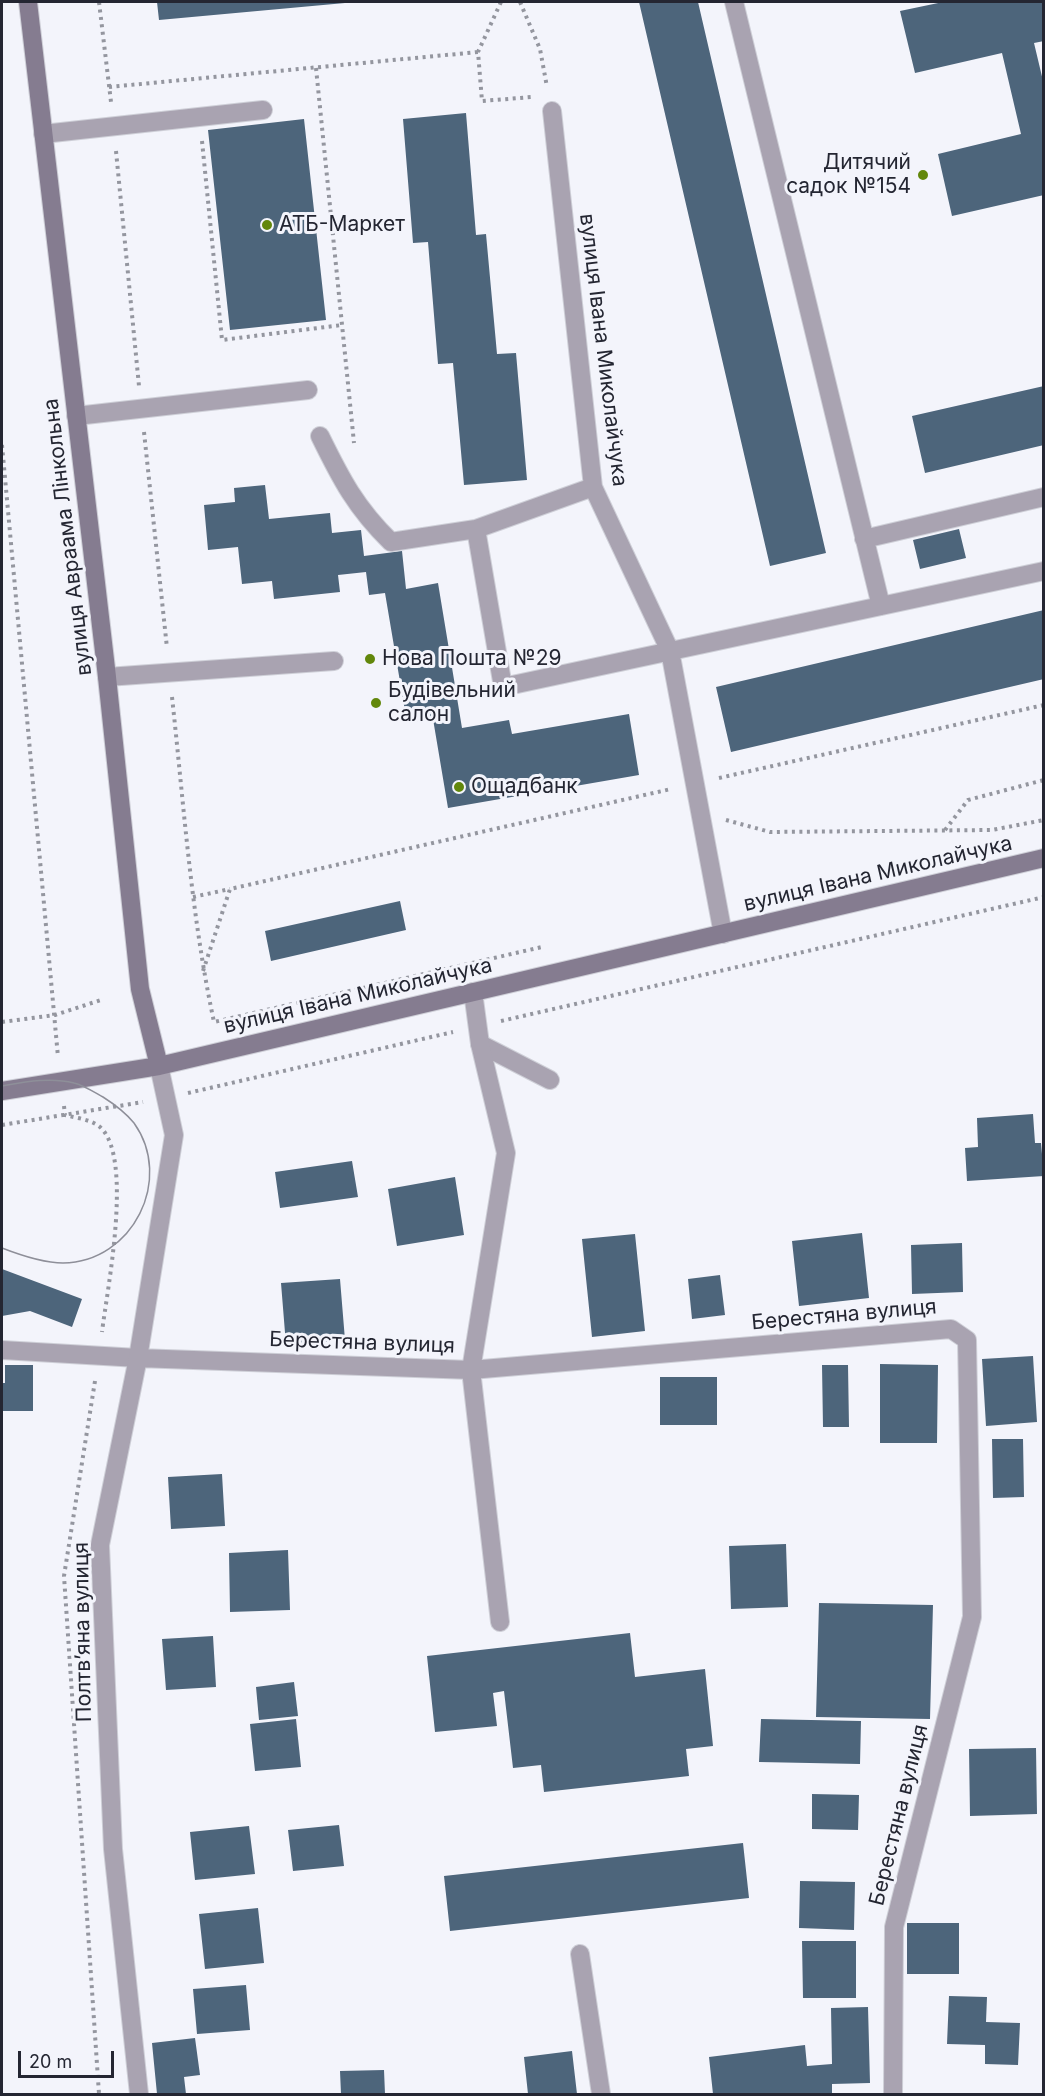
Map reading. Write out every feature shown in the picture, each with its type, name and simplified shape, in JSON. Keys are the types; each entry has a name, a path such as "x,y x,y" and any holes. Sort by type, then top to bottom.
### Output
{"street":[{"name":"вулиця Авраама Лінкольна","path":"28,2 107,677 140,989 159,1066"},
{"path":"734,2 881,606"},
{"name":"вулиця Івана Миколайчука","path":"550,103 594,487 670,651 723,934"},
{"path":"43,134 113,126 176,127 263,110"},
{"path":"76,416 308,390"},
{"path":"320,436 344,486 372,524 391,542 476,529 594,487"},
{"path":"864,538 1044,496"},
{"path":"476,529 503,687 1044,571"},
{"path":"107,677 334,661"},
{"name":"вулиця Івана Миколайчука","path":"2,1091 159,1066 1044,858"},
{"path":"472,992 479,1035 506,1153 471,1370 500,1622"},
{"path":"479,1035 550,1080"},
{"name":"Полтвʼяна вулиця","path":"139,2094 113,1849 100,1545 138,1358 174,1135 159,1066"},
{"name":"Берестяна вулиця","path":"2,1350 138,1358 471,1370 951,1329 967,1340 972,1617 894,1927 893,2094"},
{"path":"580,1954 601,2094"}],"path":[{"path":"99,2 193,897 203,972 214,1022 546,946"},
{"path":"501,2 478,52 482,101 550,103 540,49 520,2"},
{"path":"109,87 478,52"},
{"path":"316,68 354,450"},
{"path":"201,131 222,340 342,325"},
{"path":"2,445 55,1015"},
{"path":"193,897 1044,705"},
{"path":"945,830 969,800 1044,780"},
{"path":"723,819 770,832 992,830 1044,820"},
{"path":"203,972 230,889"},
{"path":"2,1125 165,1098 479,1035 1044,897"},
{"path":"2,1022 55,1015 104,999"},
{"path":"190,1104 192,1092"}],"building":[{"path":"157,2 345,2 345,3 159,20"},
{"path":"639,2 698,2 826,553 770,566"},
{"path":"943,2 1044,2 1044,41 1034,43 1044,85 1044,195 952,216 938,154 1021,134 1002,53 915,73 900,11"},
{"path":"466,113 476,235 486,234 497,354 516,353 527,480 464,485 453,363 438,364 428,242 413,243 403,119"},
{"name":"АТБ-Маркет","path":"304,119 326,320 230,330 208,130"},
{"path":"1044,386 1044,445 925,473 912,416"},
{"path":"265,485 269,519 330,513 332,533 361,530 364,556 402,551 406,589 438,583 462,728 509,720 512,734 629,714 639,775 448,808 433,719 407,723 385,593 369,595 366,572 338,575 340,592 274,599 272,581 242,584 238,547 208,550 204,505 235,502 234,488"},
{"path":"959,529 966,558 920,569 913,540"},
{"path":"1044,610 1044,679 731,752 716,687"},
{"path":"400,901 406,930 271,961 265,931"},
{"path":"1033,1114 1035,1143 1041,1143 1044,1176 967,1181 965,1148 978,1147 977,1118"},
{"path":"352,1161 358,1197 280,1208 275,1172"},
{"path":"455,1177 464,1235 397,1246 388,1189"},
{"path":"862,1233 869,1298 799,1306 792,1241"},
{"path":"635,1234 645,1331 592,1337 582,1239"},
{"path":"962,1243 963,1292 912,1294 911,1245"},
{"path":"2,1269 82,1299 72,1327 30,1311 2,1316"},
{"path":"720,1275 725,1315 692,1319 688,1279"},
{"path":"340,1279 345,1340 286,1345 281,1283"},
{"path":"1033,1356 1037,1422 986,1426 982,1359"},
{"path":"880,1364 938,1365 937,1443 880,1443"},
{"path":"5,1365 33,1365 33,1411 2,1411 2,1383 5,1383"},
{"path":"822,1365 848,1365 849,1427 823,1427"},
{"path":"660,1377 717,1377 717,1425 660,1425"},
{"path":"992,1439 1023,1439 1024,1497 993,1498"},
{"path":"222,1474 225,1526 171,1529 168,1477"},
{"path":"786,1544 788,1607 731,1609 729,1546"},
{"path":"288,1550 290,1610 230,1612 229,1553"},
{"path":"819,1603 933,1605 930,1719 816,1717"},
{"path":"630,1633 635,1677 705,1669 713,1746 686,1749 689,1776 544,1792 541,1765 513,1768 504,1691 493,1693 497,1726 435,1732 427,1656"},
{"path":"213,1636 216,1687 166,1690 162,1639"},
{"path":"294,1682 298,1716 259,1720 256,1687"},
{"path":"296,1719 301,1767 255,1771 250,1724"},
{"path":"761,1719 861,1721 860,1764 759,1762"},
{"path":"1036,1748 1037,1814 970,1816 969,1749"},
{"path":"812,1794 859,1795 858,1830 812,1829"},
{"path":"339,1825 344,1866 293,1871 288,1830"},
{"path":"249,1826 255,1874 195,1880 190,1832"},
{"path":"743,1843 749,1898 450,1931 444,1876"},
{"path":"800,1881 855,1882 854,1930 799,1928"},
{"path":"258,1908 264,1963 205,1969 199,1914"},
{"path":"907,1923 959,1923 959,1974 907,1974"},
{"path":"802,1941 856,1941 856,1998 803,1998"},
{"path":"246,1985 250,2030 197,2034 193,1989"},
{"path":"949,1996 987,1997 986,2022 1020,2023 1018,2065 985,2064 985,2045 947,2044"},
{"path":"868,2007 870,2083 832,2084 832,2094 713,2094 709,2057 805,2045 807,2066 832,2064 831,2008"},
{"path":"195,2038 200,2075 184,2077 186,2094 157,2094 152,2043"},
{"path":"572,2051 577,2094 528,2094 524,2057"},
{"path":"384,2070 385,2094 341,2094 340,2071"}],"tram line":[{"path":"2,1086 56,1080 77,1084 103,1097 134,1123 145,1145 150,1168 148,1192 140,1214 127,1233 109,1249 88,1259 55,1263 2,1248"}],"place":[{"name":"Дитячий садок №154","path":"923,175"},
{"name":"АТБ-Маркет","path":"267,225"},
{"name":"Нова Пошта №29","path":"370,659"},
{"name":"Будівельний салон","path":"376,703"},
{"name":"Ощадбанк","path":"459,787"}]}
